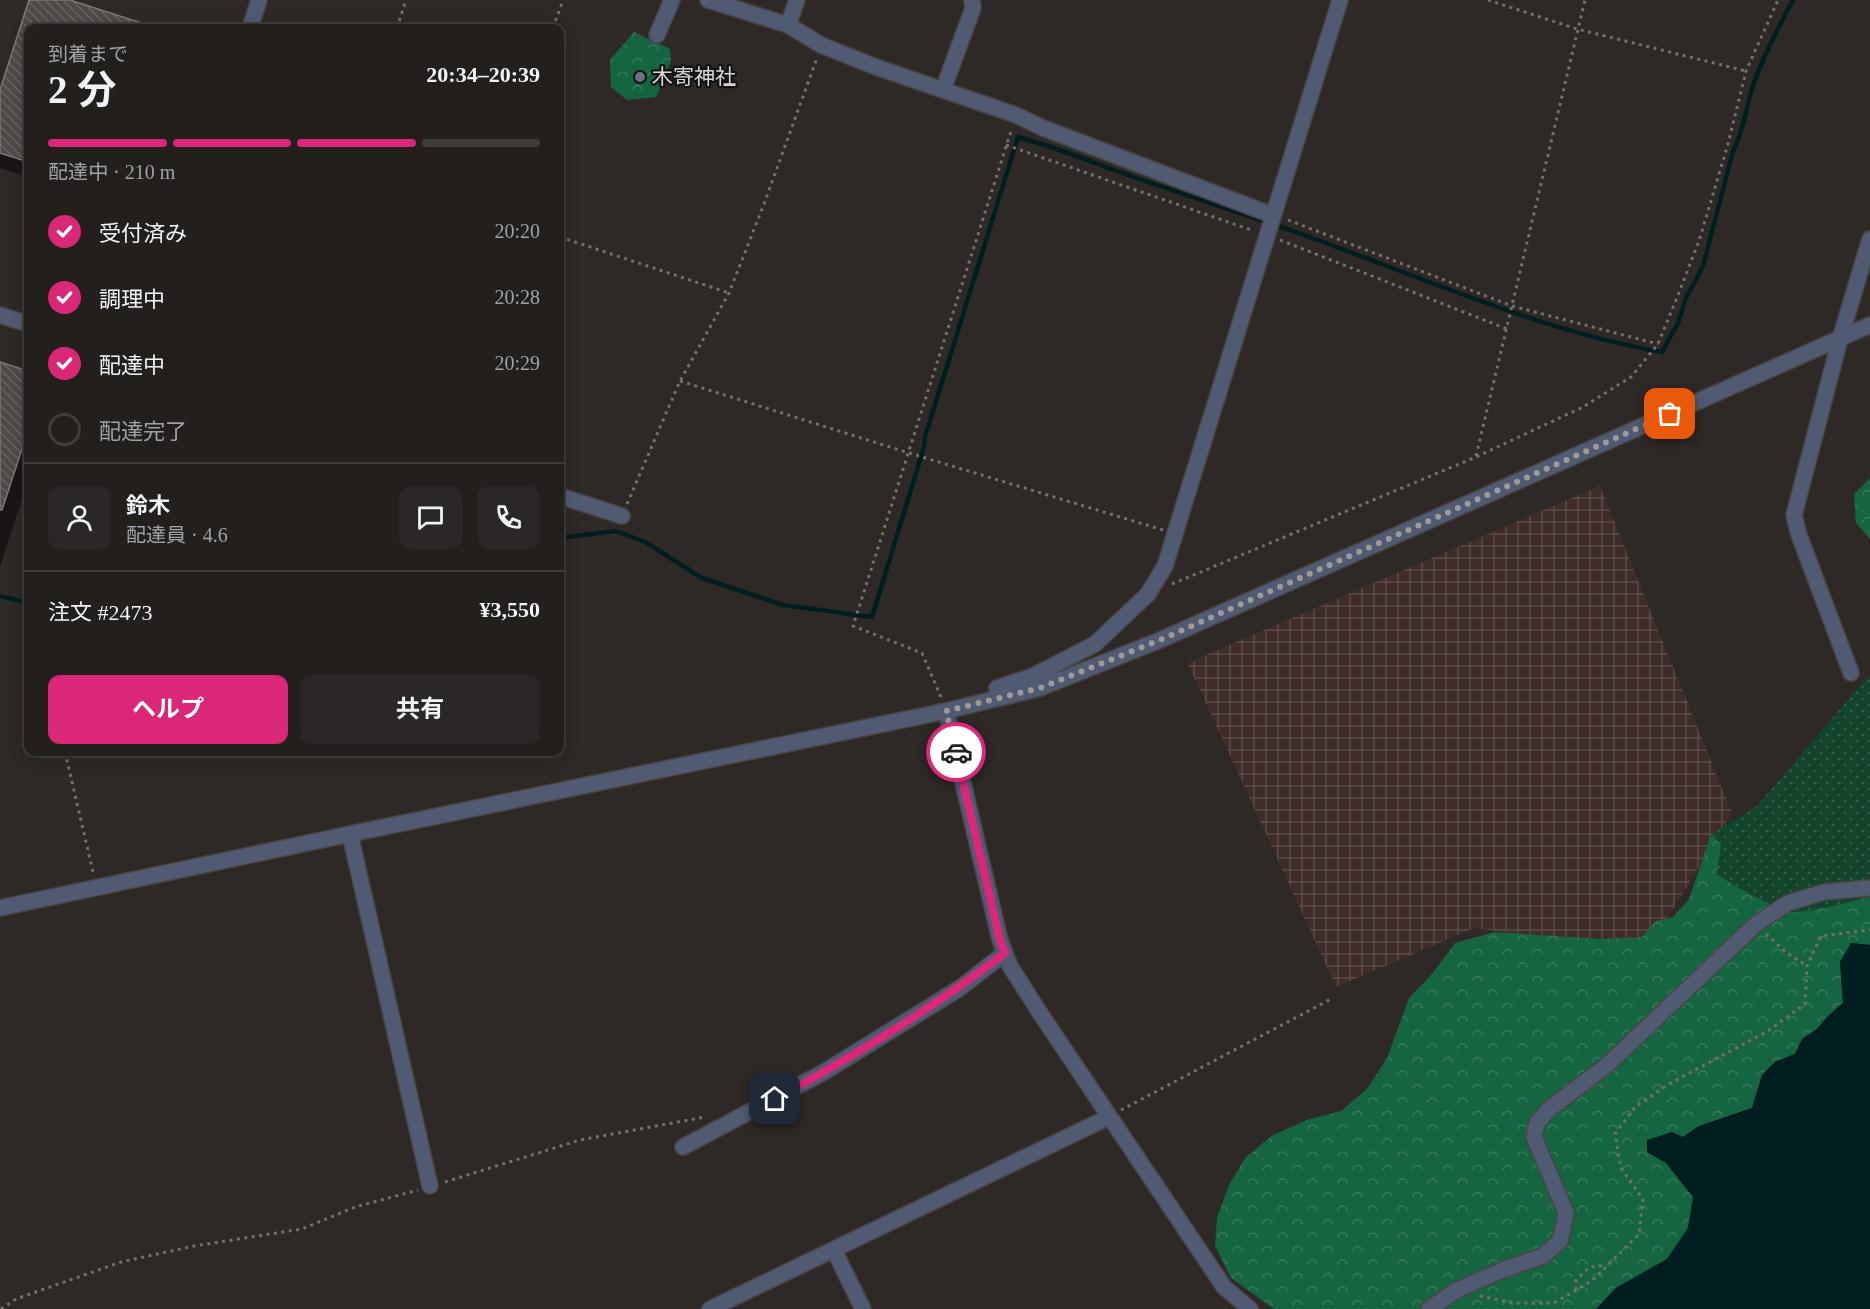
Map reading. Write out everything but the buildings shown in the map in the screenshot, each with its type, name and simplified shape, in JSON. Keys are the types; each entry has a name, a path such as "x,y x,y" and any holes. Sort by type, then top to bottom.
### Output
{"street":[{"path":"250,24 259,0"},
{"path":"657,35 672,0"},
{"path":"708,0 788,25 822,45 876,67 1016,115 1042,128 1272,214"},
{"path":"788,25 797,0"},
{"path":"943,90 973,8 972,0"},
{"path":"997,698 996,688 1034,676 1095,644 1148,594 1165,566 1340,0"},
{"path":"1851,673 1799,535 1794,515 1840,339 1870,239"},
{"path":"0,315 24,323"},
{"path":"0,909 946,711 1040,688 1160,640 1870,325"},
{"path":"564,497 622,516"},
{"path":"946,711 1000,940 1010,966 1224,1287 1250,1309"},
{"path":"350,834 430,1186"},
{"path":"1429,1309 1457,1290 1543,1256 1560,1241 1566,1213 1534,1137 1537,1123 1549,1109 1606,1066 1756,924 1788,903 1824,892 1870,888"},
{"path":"683,1147 824,1072 960,988 1005,953"},
{"path":"710,1309 1109,1117"},
{"path":"834,1250 863,1309"}],"path":[{"path":"398,24 406,0"},
{"path":"554,24 563,0"},
{"path":"1488,0 1577,29 1746,71"},
{"path":"1476,457 1585,0"},
{"path":"1148,594 1476,457 1582,407 1631,377 1658,344 1699,241 1728,144 1746,71 1778,0"},
{"path":"622,516 680,381 729,293 822,45"},
{"path":"946,711 938,686 922,653 853,626 1016,115"},
{"path":"1272,214 1512,306 1658,344"},
{"path":"564,238 729,293"},
{"path":"680,381 1176,534"},
{"path":"66,756 97,888"},
{"path":"1756,924 1787,953 1807,966"},
{"path":"1457,1290 1514,1303 1554,1303 1593,1280 1639,1234 1643,1198 1621,1168 1615,1134 1635,1107 1669,1084 1768,1031 1805,1004 1807,966 1821,936 1870,930"},
{"path":"1109,1117 1331,999"},
{"path":"1,1309 16,1299 121,1262 194,1246 302,1229 355,1207 482,1172 580,1140 711,1116"},
{"path":"1576,1290 1576,1281 1589,1267 1598,1265 1606,1267"}],"shaded area":[{"path":"1600,486 1732,813 1647,951 1474,928 1336,987 1188,664"}],"green space":[{"path":"634,32 670,49 671,61 656,97 627,100 611,87 610,60"},
{"path":"1870,478 1870,539 1856,523 1854,494"},
{"path":"1870,674 1870,897 1822,909 1792,912 1765,902 1717,874 1721,844 1711,834 1757,806"},
{"path":"1711,834 1721,844 1717,874 1776,907 1792,912 1802,912 1870,897 1870,945 1851,943 1840,962 1843,1003 1817,1029 1802,1039 1795,1054 1775,1062 1762,1075 1752,1108 1699,1126 1683,1137 1647,1152 1666,1163 1693,1197 1688,1228 1667,1259 1616,1288 1596,1309 1274,1309 1231,1278 1215,1246 1217,1218 1229,1185 1245,1158 1273,1135 1307,1120 1341,1111 1367,1089 1387,1058 1409,998 1432,974 1455,943 1495,932 1601,939 1642,937 1656,921 1673,917 1689,899"}],"water":[{"path":"1851,943 1870,945 1870,1309 1596,1309 1616,1288 1667,1259 1688,1228 1693,1197 1666,1163 1647,1152 1647,1140 1672,1132 1683,1137 1699,1126 1752,1108 1762,1075 1775,1062 1795,1054 1802,1039 1817,1029 1843,1003 1840,962"}],"waterway":[{"path":"564,538 616,531 645,542 702,578 783,605 872,617 1018,137 1304,235 1536,320 1662,352 1678,323 1686,298 1703,266 1752,89 1793,0"},
{"path":"0,596 24,602"}],"way so far":[{"path":"956,752 946,711 1040,688 1160,640 1670,414"}],"place":[{"name":"木寄神社","path":"640,77"}],"route":[{"path":"775,1099 824,1072 960,988 1005,953 956,752"}]}
